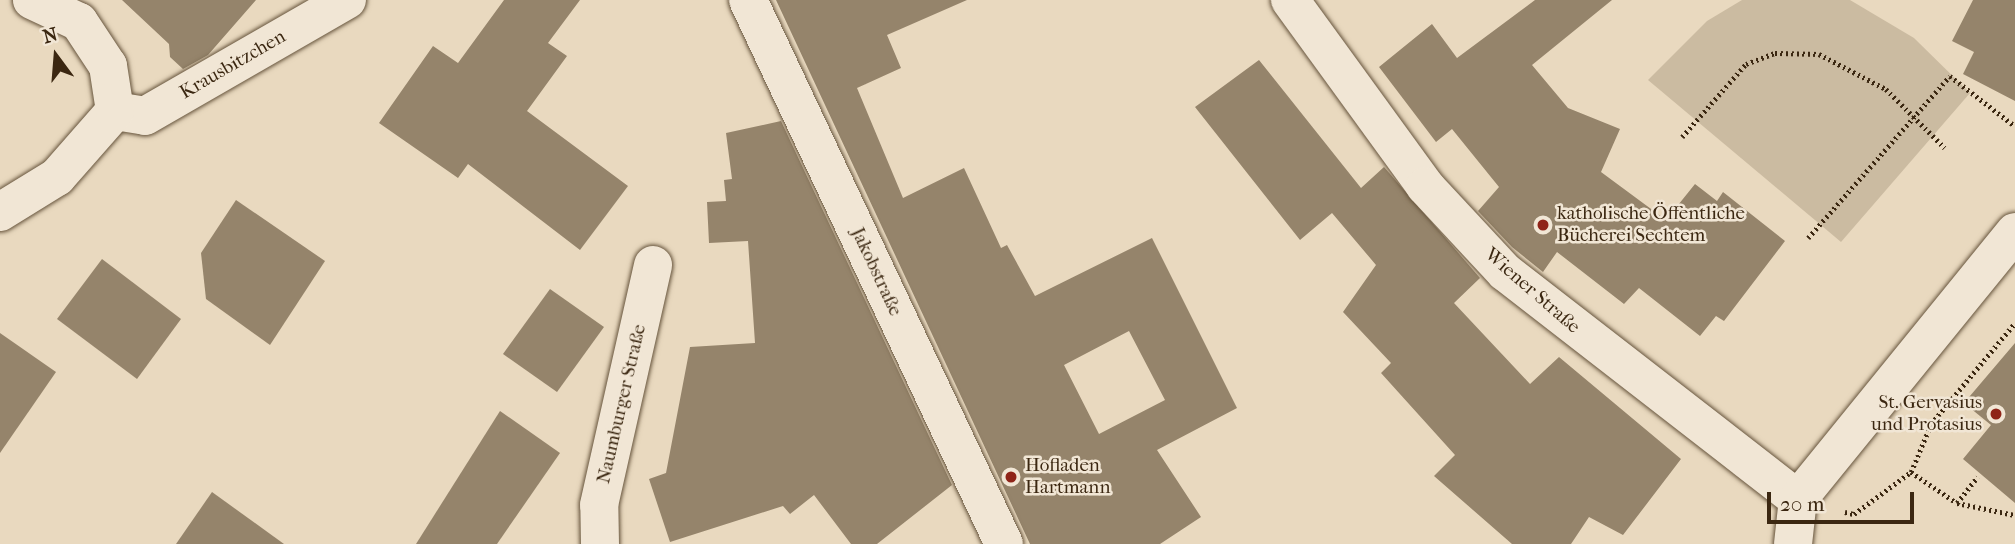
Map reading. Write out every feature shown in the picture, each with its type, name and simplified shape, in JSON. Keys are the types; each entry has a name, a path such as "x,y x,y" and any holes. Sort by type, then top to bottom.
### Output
{"street":[{"path":"0,212 57,177 115,111 108,66 79,22 32,0"},
{"name":"Krausbitzchen","path":"115,111 145,116 347,0"},
{"name":"Jakobstraße","path":"748,0 1004,544"},
{"name":"Wiener Straße","path":"1290,0 1425,186 1505,272 1798,499"},
{"path":"1793,544 1798,499 2015,232"},
{"name":"Naumburger Straße","path":"600,544 599,505 653,265"}],"path":[{"path":"1682,137 1746,64 1775,53 1819,54 1886,89 1917,116 1945,148"},
{"path":"1808,238 1950,76 2015,126"},
{"path":"1798,499 1854,514 1911,472 1931,424 2015,323"},
{"path":"1911,472 1957,503 2015,515"},
{"path":"1957,503 1977,477"}],"shaded area":[{"path":"1742,0 1850,0 1914,38 1970,93 1841,242 1648,80 1707,21"}],"building":[{"path":"122,0 256,0 208,55 183,69 170,57 169,44"},
{"path":"504,0 580,0 548,43 567,56 527,111 628,186 580,250 468,164 458,178 379,123 433,46 458,63"},
{"path":"776,0 967,0 887,35 901,68 857,88 903,198 964,168 1001,248 1007,245 1035,296 1152,238 1237,408 1157,450 1201,517 1160,544 1030,544","holes":["1129,331 1165,400 1099,434 1064,365"]},
{"path":"1535,0 1612,0 1532,65 1568,108 1620,129 1601,172 1666,220 1695,184 1717,201 1723,192 1785,241 1724,321 1716,316 1700,336 1639,288 1624,304 1557,252 1543,272 1512,247 1478,211 1499,187 1452,129 1436,142 1379,67 1432,24 1457,58"},
{"path":"1973,0 2015,0 2015,101 1963,74 1974,52 1952,41"},
{"path":"1259,60 1361,188 1384,167 1480,278 1454,303 1530,384 1559,357 1681,459 1623,535 1589,517 1571,544 1512,544 1434,476 1455,455 1381,373 1391,363 1343,312 1376,265 1332,213 1300,240 1195,107"},
{"path":"781,121 952,485 877,544 851,544 814,495 790,514 783,506 670,542 649,479 666,473 690,347 755,343 748,241 709,243 707,202 726,201 724,180 732,179 726,133"},
{"path":"236,200 325,261 270,345 206,299 201,253"},
{"path":"102,259 181,319 137,379 57,319"},
{"path":"550,289 604,327 557,392 503,354"},
{"path":"0,333 56,372 0,453"},
{"name":"St. Gervasius und Protasius","path":"2015,343 2015,503 1963,459 1991,425 1964,403"},
{"path":"500,411 560,453 497,544 416,544"},
{"path":"212,492 284,544 176,544"}],"place":[{"name":"katholische Öffentliche Bücherei Sechtem","path":"1543,225"},
{"name":"St. Gervasius und Protasius","path":"1996,414"},
{"name":"Hofladen Hartmann","path":"1011,477"}]}
